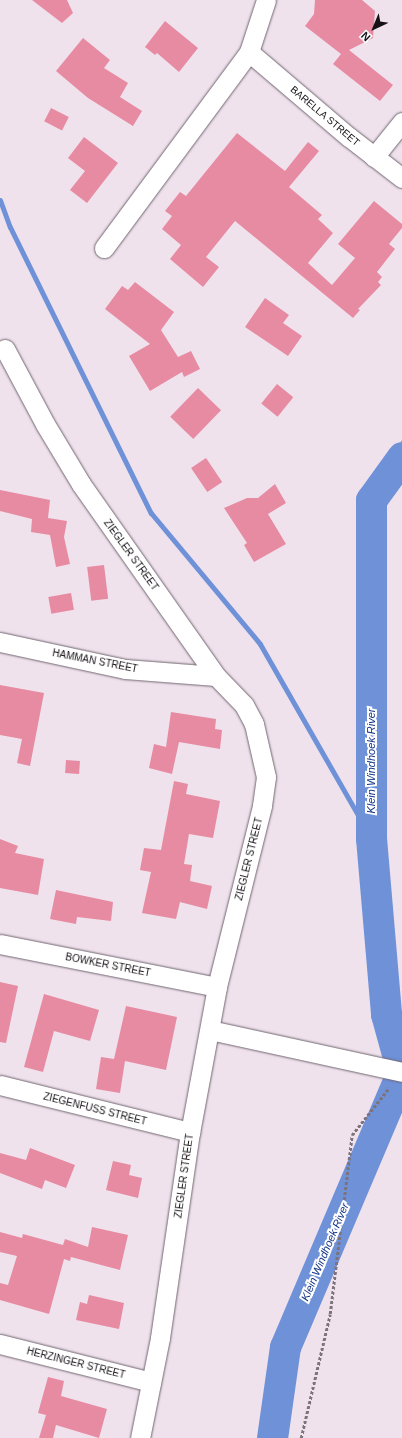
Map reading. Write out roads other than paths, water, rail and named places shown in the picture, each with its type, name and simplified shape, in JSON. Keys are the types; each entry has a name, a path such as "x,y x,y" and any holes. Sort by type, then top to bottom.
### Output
{"street":[{"path":"104,248 249,52 266,0"},
{"name":"BARELLA STREET","path":"249,52 374,157 402,178"},
{"path":"374,157 402,122"},
{"name":"ZIEGLER STREET","path":"5,348 45,424 81,484 216,676 244,705 254,724 266,777 262,806 217,987 190,1132 160,1338 140,1438"},
{"name":"HAMMAN STREET","path":"0,642 125,669 216,676"},
{"name":"BOWKER STREET","path":"0,944 217,987"},
{"path":"210,1030 402,1072"},
{"name":"ZIEGENFUSS STREET","path":"0,1085 190,1132"},
{"name":"HERZINGER STREET","path":"0,1344 151,1382"}],"water":[{"path":"402,440 402,466 371,500"}],"waterway":[{"path":"0,200 10,227 151,513 260,644 371,838"},
{"name":"Klein Windhoek River","path":"402,457 371,500 371,838 386,1014 402,1072"},
{"name":"Klein Windhoek River","path":"272,1438 285,1347 402,1072"}]}
